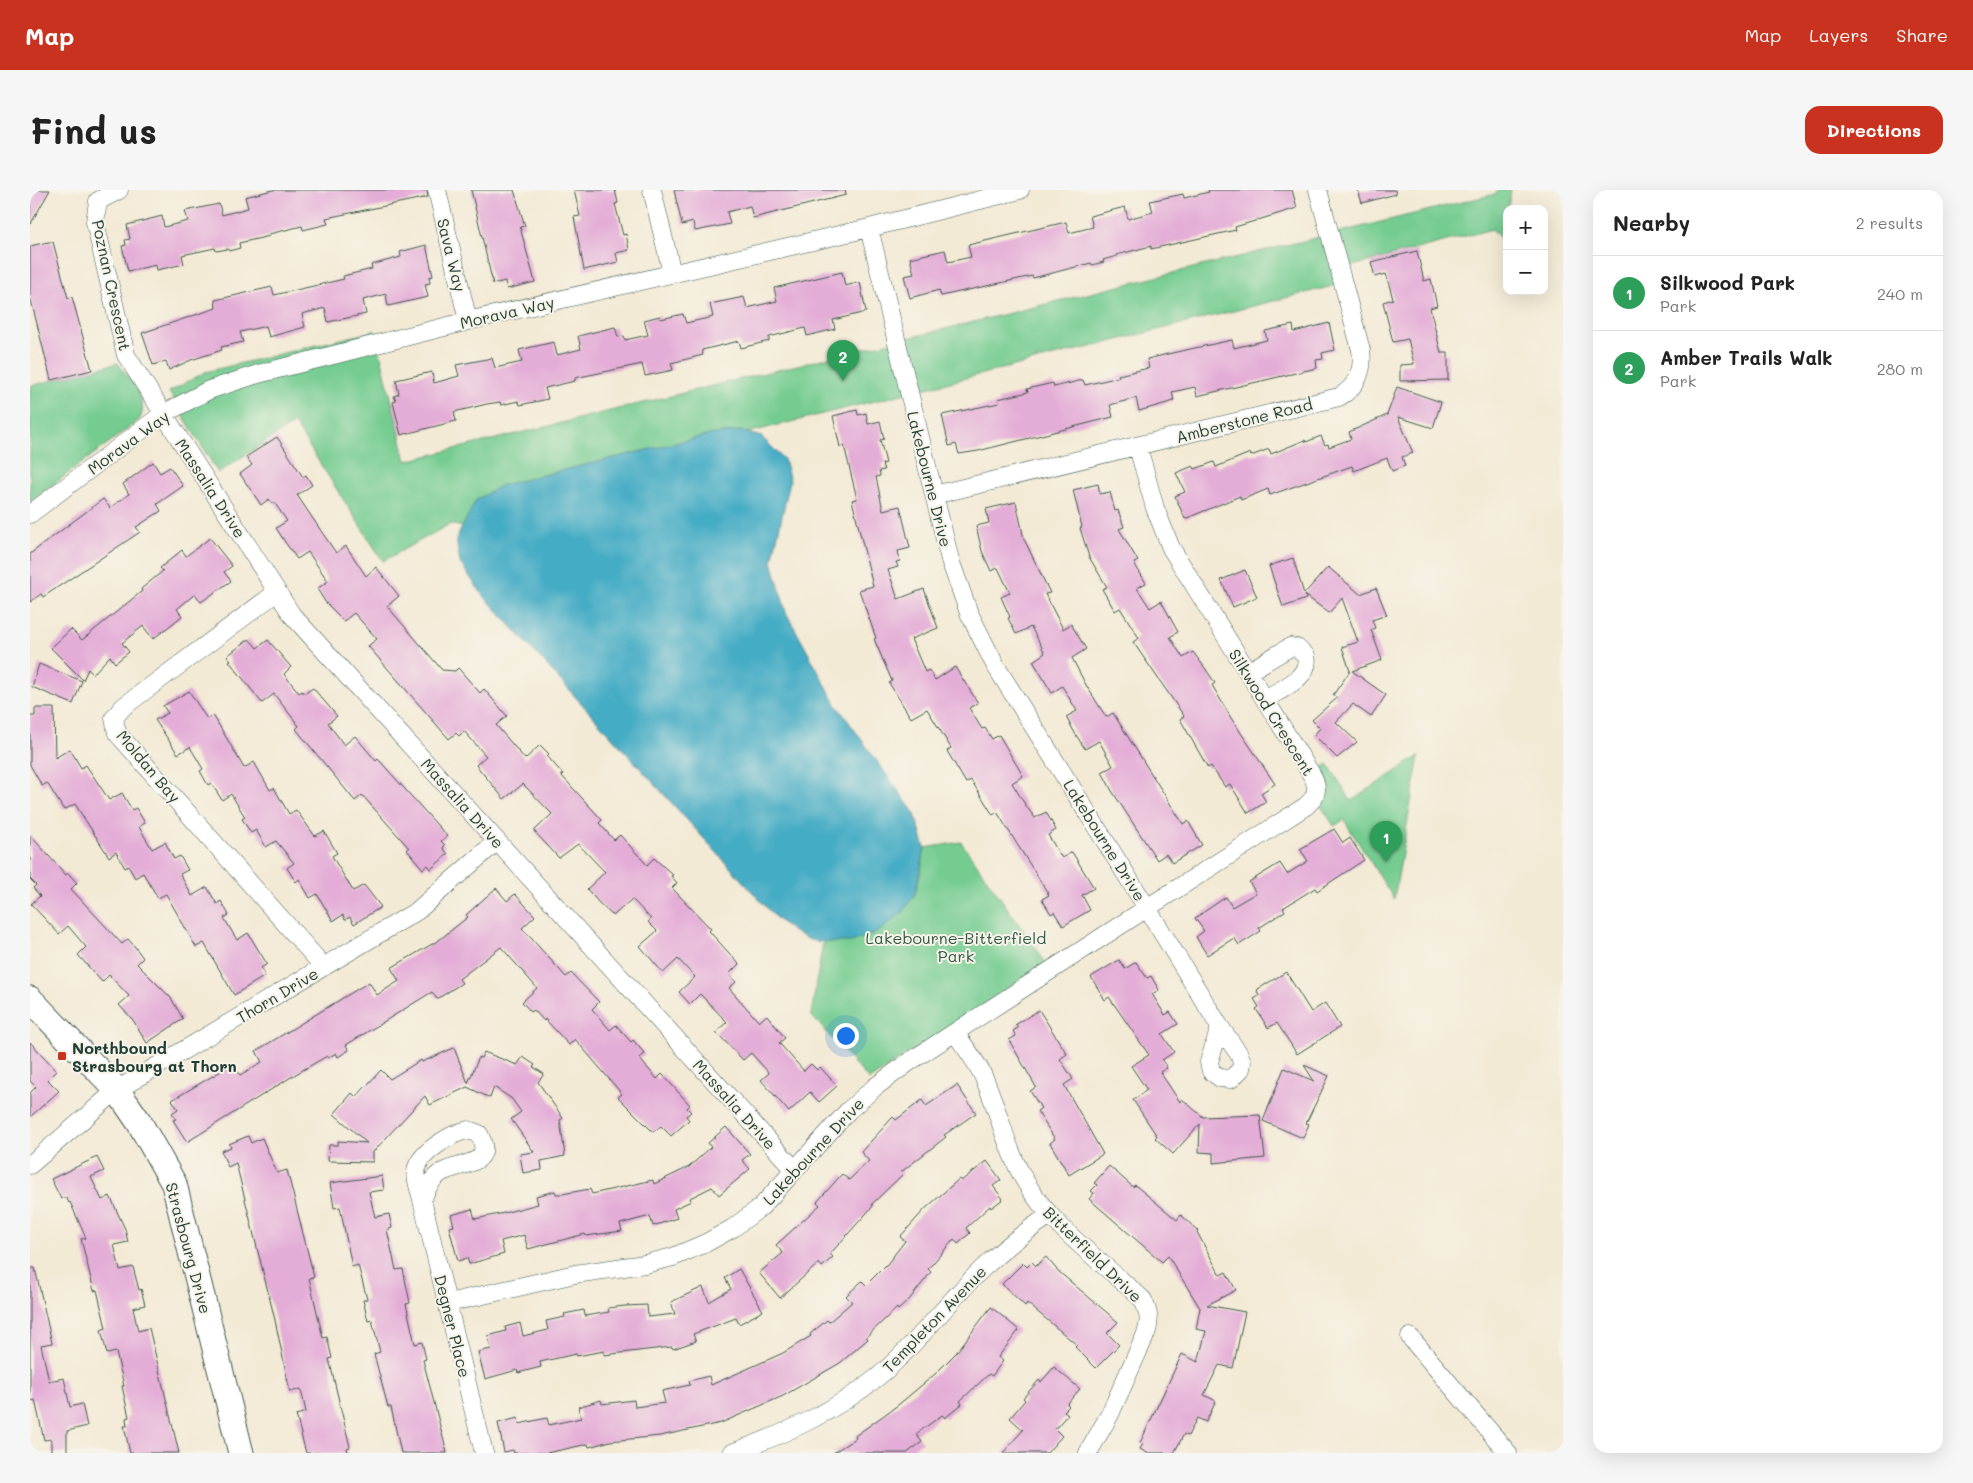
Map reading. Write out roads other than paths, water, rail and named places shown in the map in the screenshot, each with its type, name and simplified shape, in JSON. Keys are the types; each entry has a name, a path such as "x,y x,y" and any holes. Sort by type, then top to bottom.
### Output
{"street":[{"name":"Poznan Crescent","path":"120,190 98,201 95,222 126,355 163,414"},
{"name":"Sava Way","path":"436,190 468,320"},
{"path":"652,190 672,273"},
{"name":"Morava Way","path":"30,514 163,414 209,390 258,374 468,320 869,228 1020,190"},
{"name":"Amberstone Road","path":"934,495 1339,397 1356,382 1361,370 1361,350 1318,190"},
{"name":"Lakebourne Drive","path":"448,1303 574,1274 645,1264 674,1256 706,1243 744,1220 773,1195 794,1169 848,1111 874,1087 1147,908 995,665 969,613 950,560 869,228"},
{"name":"Massalia Drive","path":"163,414 292,614 794,1169"},
{"name":"Silkwood Crescent","path":"1138,447 1155,508 1168,541 1313,777 1317,787 1314,797 1306,806 1147,908"},
{"name":"Moldan Bay","path":"277,592 122,707 114,718 117,733 324,967"},
{"path":"1248,672 1290,647 1297,648 1306,656 1307,666 1302,674 1265,699"},
{"name":"Thorn Drive","path":"30,1165 117,1090 417,911 497,841"},
{"path":"1147,908 1220,1027"},
{"name":"Strasbourg Drive","path":"30,999 117,1090 139,1122 174,1184 241,1453"},
{"name":"Bitterfield Drive","path":"955,1033 983,1076 1015,1162 1025,1181 1050,1215 1143,1300 1149,1313 1149,1327 1146,1336 1110,1414 1088,1453"},
{"name":"Degner Place","path":"422,1200 484,1453"},
{"name":"Templeton Avenue","path":"732,1453 780,1435 815,1418 860,1390 917,1340 980,1271 1003,1250 1050,1215"},
{"path":"1410,1336 1508,1453"}],"water":[{"path":"740,431 762,437 784,459 790,481 772,561 786,612 836,704 915,814 925,848 915,894 903,912 878,932 851,942 810,940 792,931 776,918 482,594 460,563 456,539 476,500 502,485 709,435"}],"place":[{"name":"Amber Trails Walk","path":"843,381"},
{"name":"Silkwood Park","path":"1386,862"},
{"name":"Northbound Strasbourg at Thorn","path":"62,1056"}],"park label":[{"name":"Lakebourne-Bitterfield Park","path":"956,946"}]}
